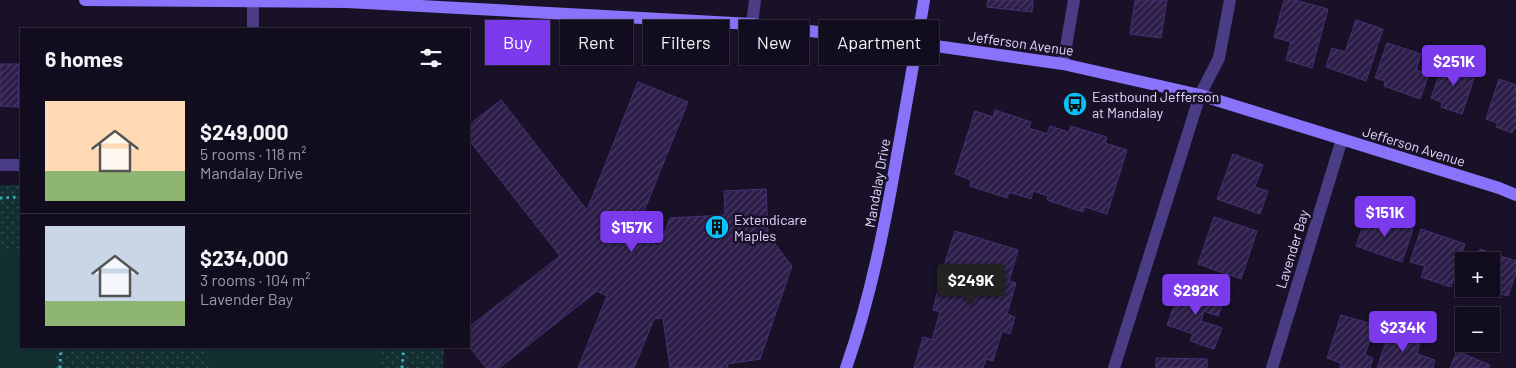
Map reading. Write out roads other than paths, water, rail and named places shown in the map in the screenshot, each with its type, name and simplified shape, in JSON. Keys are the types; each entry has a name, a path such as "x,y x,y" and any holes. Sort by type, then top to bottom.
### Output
{"street":[{"name":"Jefferson Avenue","path":"85,0 347,1 739,23"},
{"path":"752,20 755,0"},
{"name":"Mandalay Drive","path":"921,20 924,0"},
{"path":"1063,64 1074,0"},
{"path":"1114,368 1200,95 1219,58 1230,0"},
{"path":"253,2 253,28"},
{"name":"Jefferson Avenue","path":"939,47 1063,64 1200,95 1499,188 1516,195"},
{"name":"Mandalay Drive","path":"846,368 882,238 913,65"},
{"name":"Lavender Bay","path":"1272,368 1342,139"},
{"path":"0,165 20,165"}],"place":[{"name":"Eastbound Jefferson at Mandalay","path":"1075,104"},
{"name":"Extendicare Maples","path":"717,227"}]}
